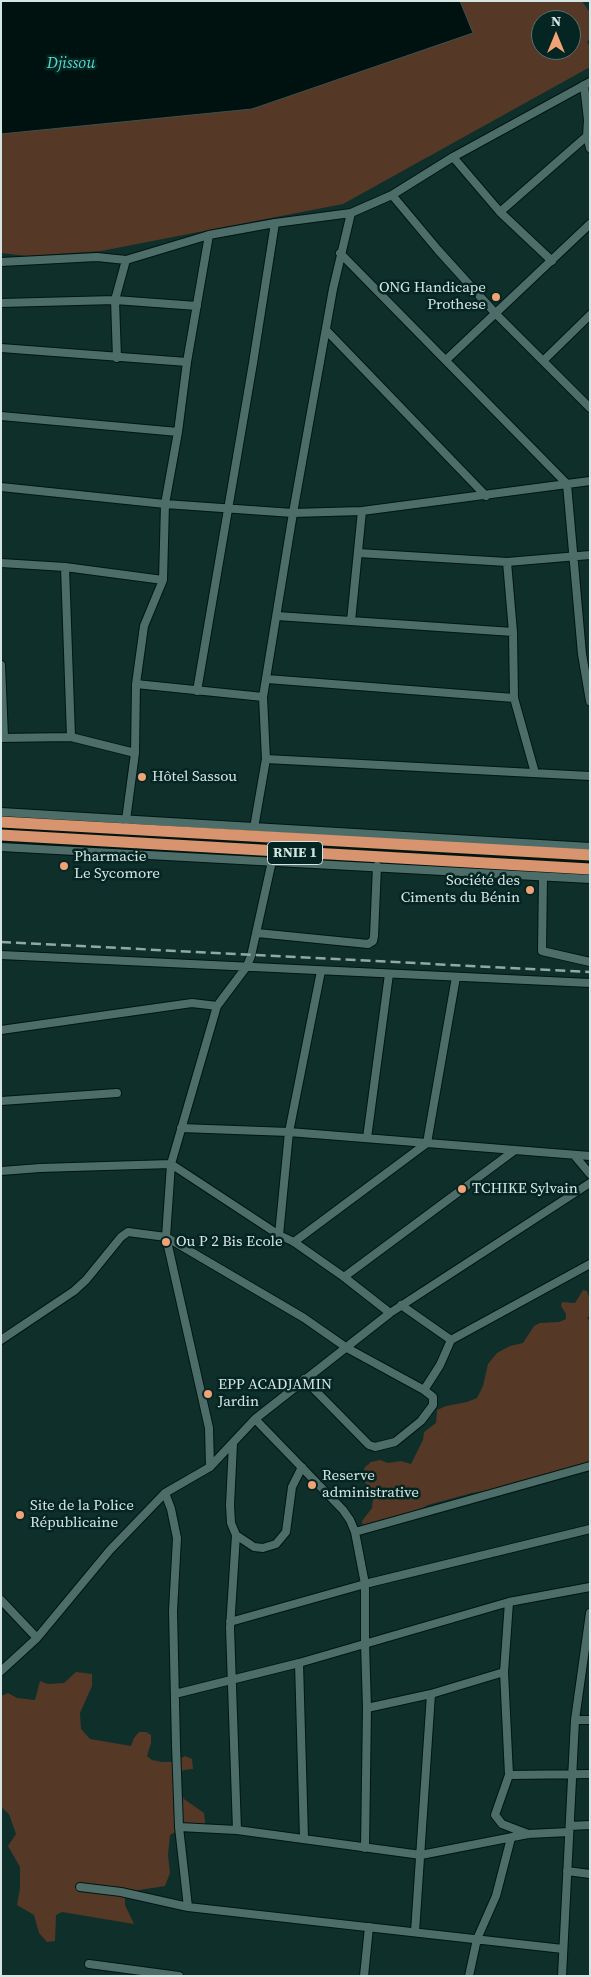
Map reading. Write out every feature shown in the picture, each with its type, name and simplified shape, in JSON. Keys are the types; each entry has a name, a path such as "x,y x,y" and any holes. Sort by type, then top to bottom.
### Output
{"highway":[{"name":"RNIE 1","path":"1,822 590,855"},
{"name":"RNIE 1","path":"1,835 273,856 590,869"}],"street":[{"path":"1,262 97,257 126,260 209,236 275,223 351,213 392,195 453,157 587,84 587,136 590,148"},
{"path":"500,212 587,136"},
{"path":"453,157 500,212 552,261"},
{"path":"392,195 438,250 496,314 590,408"},
{"path":"254,828 266,759 263,697 293,513 340,253 351,213"},
{"path":"197,691 275,223"},
{"path":"446,360 590,224"},
{"path":"126,820 136,753 136,684 144,626 163,580 165,504 209,236"},
{"path":"340,253 567,484 582,654 590,701"},
{"path":"117,358 115,300 126,260"},
{"path":"1,303 115,300 197,306"},
{"path":"543,361 590,315"},
{"path":"326,330 486,496"},
{"path":"1,348 187,362"},
{"path":"1,416 178,432"},
{"path":"1,487 165,504 293,513 362,511 590,481"},
{"path":"352,621 362,511"},
{"path":"358,553 507,562 590,555"},
{"path":"507,562 513,632 514,698 535,773"},
{"path":"1,563 65,567 163,580"},
{"path":"65,567 71,737"},
{"path":"277,616 513,632"},
{"path":"1,665 3,738 71,737 136,753"},
{"path":"267,679 514,698"},
{"path":"136,684 263,697"},
{"path":"266,759 590,776"},
{"path":"1,812 590,847"},
{"path":"1,847 273,856 378,866 590,879"},
{"path":"210,1467 209,1428 166,1237 172,1164 217,1006 247,966 273,856"},
{"path":"256,933 368,944 373,941 374,936 378,866"},
{"path":"543,877 542,951 590,962"},
{"path":"1,955 590,983"},
{"path":"279,1235 289,1132 321,971"},
{"path":"367,1138 389,974"},
{"path":"294,1242 427,1143 456,977"},
{"path":"1,1030 192,1003 217,1006"},
{"path":"1,1101 117,1093"},
{"path":"181,1128 289,1132 590,1156"},
{"path":"344,1276 515,1150"},
{"path":"574,1155 590,1174"},
{"path":"1,1171 172,1164 344,1276 390,1313"},
{"path":"1,1671 36,1638 110,1550 165,1493 210,1467 255,1419 390,1313 590,1183"},
{"path":"1,1340 74,1291 86,1280 121,1237 128,1232 166,1237 304,1318 347,1348 424,1390 433,1397 433,1405 421,1420 395,1442 375,1446 369,1445 304,1379"},
{"path":"424,1390 440,1365 450,1340 590,1264"},
{"path":"401,1305 450,1340"},
{"path":"255,1419 343,1510 355,1532 365,1584 367,1708 365,1848"},
{"path":"233,1444 230,1505 231,1523 236,1535 230,1622 237,1830"},
{"path":"355,1532 590,1466"},
{"path":"236,1535 254,1546 263,1548 269,1547 281,1540 286,1532 292,1487 302,1467"},
{"path":"165,1493 172,1509 177,1538 173,1611 175,1694 179,1827 188,1907"},
{"path":"230,1622 365,1584 590,1528"},
{"path":"175,1694 298,1664 509,1602 590,1587"},
{"path":"1,1600 36,1638"},
{"path":"509,1602 504,1672 508,1775 494,1815 502,1824 528,1834"},
{"path":"562,1976 575,1720 590,1613"},
{"path":"298,1664 304,1838"},
{"path":"367,1708 431,1694 504,1672"},
{"path":"415,1932 431,1694"},
{"path":"575,1720 590,1720"},
{"path":"508,1775 590,1774"},
{"path":"179,1827 237,1830 421,1855 528,1834 590,1826"},
{"path":"469,1976 476,1939 496,1896 511,1838"},
{"path":"567,1871 590,1874"},
{"path":"80,1887 121,1892 188,1907 563,1949"},
{"path":"364,1976 369,1927"},
{"path":"89,1964 178,1976"}],"shaded area":[{"path":"460,1 582,1 590,13 590,39 587,42 590,46 590,67 343,204 101,251 27,256 1,253 1,134 252,109 472,33"},
{"path":"583,1290 587,1291 590,1300 590,1315 587,1318 590,1321 590,1463 571,1467 534,1480 523,1480 428,1505 411,1515 363,1528 362,1521 372,1508 374,1490 365,1483 363,1472 365,1467 371,1462 380,1460 388,1463 401,1461 411,1464 423,1440 424,1432 436,1423 437,1410 477,1398 483,1386 488,1364 497,1353 510,1346 523,1343 534,1326 540,1323 559,1322 566,1319 566,1314 561,1306 562,1302 575,1303"},
{"path":"76,1672 92,1674 92,1686 80,1713 81,1729 90,1739 131,1746 139,1732 146,1732 151,1735 147,1756 152,1760 175,1762 185,1756 192,1759 193,1769 184,1770 178,1775 180,1791 184,1799 204,1813 206,1830 183,1827 170,1835 168,1855 170,1873 165,1886 133,1891 125,1897 125,1905 134,1924 62,1912 56,1915 55,1941 47,1942 39,1933 34,1915 17,1905 20,1888 20,1867 8,1846 16,1834 9,1814 1,1807 1,1696 8,1693 17,1698 35,1700 40,1681 48,1684 64,1683"}],"water":[{"name":"Djissou","path":"1,1 460,1 473,33 252,109 1,134"}],"railway":[{"path":"1,942 590,972"}],"place":[{"name":"ONG Handicape Prothese","path":"496,297"},
{"name":"Hôtel Sassou","path":"142,777"},
{"name":"Pharmacie Le Sycomore","path":"64,866"},
{"name":"Société des Ciments du Bénin","path":"530,890"},
{"name":"TCHIKE Sylvain","path":"462,1189"},
{"name":"Ou P 2 Bis Ecole","path":"166,1242"},
{"name":"EPP ACADJAMIN Jardin","path":"208,1394"},
{"name":"Reserve administrative","path":"312,1485"},
{"name":"Site de la Police Républicaine","path":"20,1515"}]}
